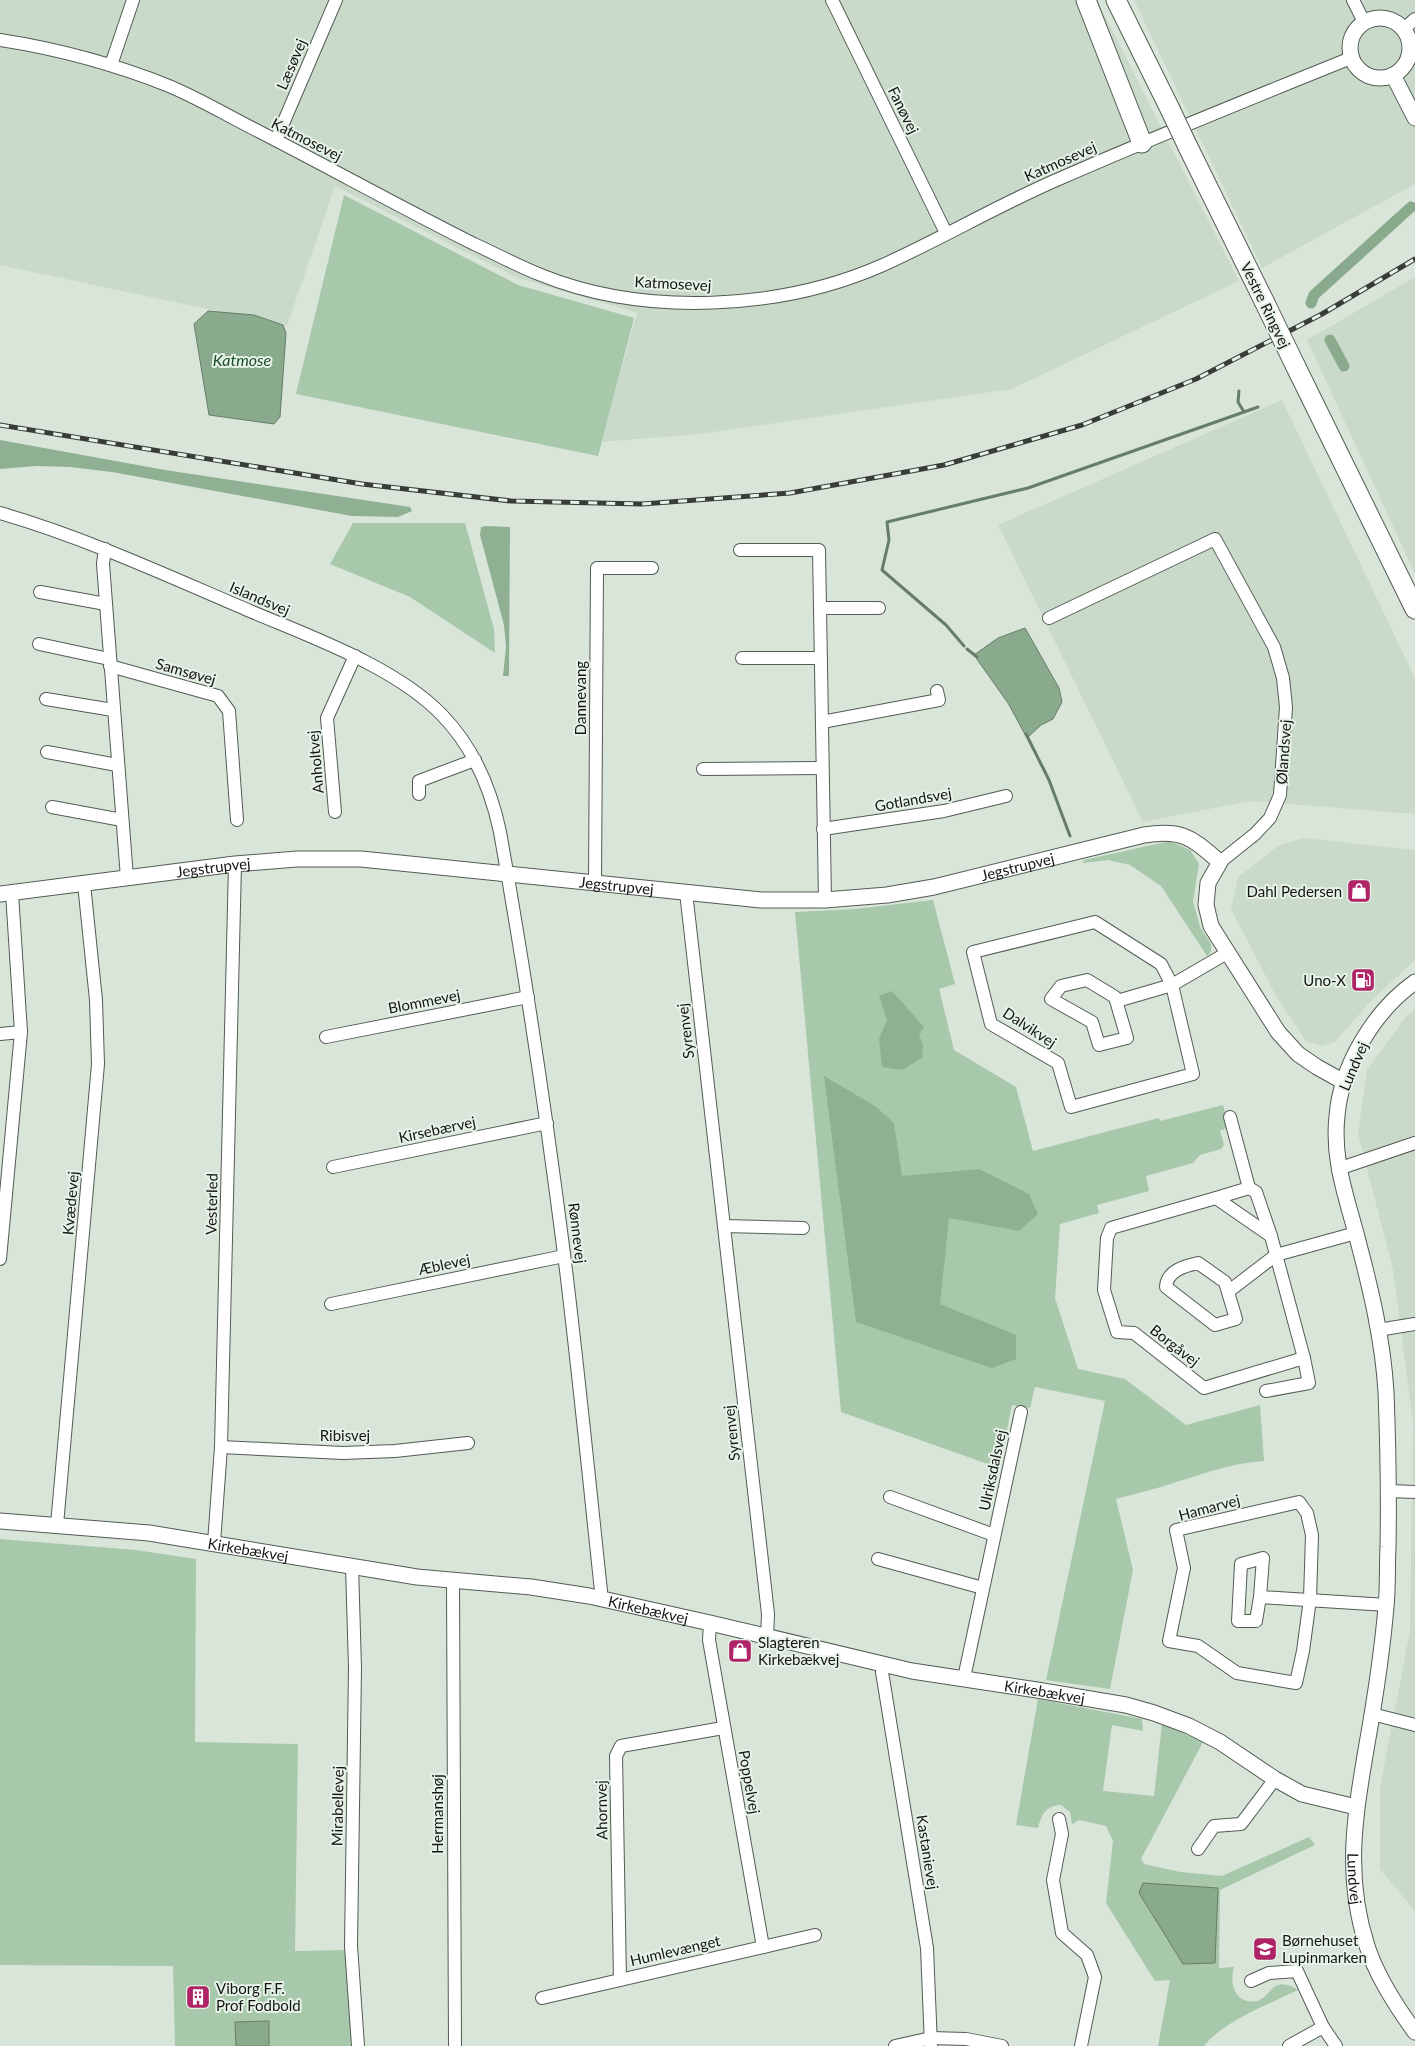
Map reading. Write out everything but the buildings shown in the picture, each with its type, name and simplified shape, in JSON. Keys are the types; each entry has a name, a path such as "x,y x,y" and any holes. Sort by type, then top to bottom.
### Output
{"main road":[{"path":"1086,0 1142,144"},
{"name":"Vestre Ringvej","path":"1116,0 1415,609"}],"street":[{"path":"111,65 133,0"},
{"name":"Læsøvej","path":"276,140 336,0"},
{"name":"Fanøvej","path":"832,0 946,233"},
{"path":"1354,0 1364,22"},
{"path":"1381,18 1397,23 1409,24 1409,55 1400,70 1383,78 1373,77 1356,67 1350,48 1352,38 1364,22 1381,18"},
{"name":"Katmosevej","path":"0,40 47,48 111,65 173,87 474,243 542,276 590,290 647,301 712,302 787,295 832,284 883,265 1059,178 1352,58"},
{"path":"1392,75 1415,118"},
{"name":"Islandsvej","path":"0,513 105,548 355,656 415,692 442,714 475,760 495,810 507,874"},
{"name":"Ølandsvej","path":"1049,618 1214,539 1274,647 1283,678 1286,707 1280,795 1270,818 1255,834 1220,862 1208,883 1206,905 1211,926 1278,1032 1298,1054 1344,1082"},
{"path":"105,548 103,564 127,878"},
{"path":"740,550 819,550 825,900"},
{"name":"Dannevang","path":"595,884 597,568 652,568"},
{"path":"40,592 106,604"},
{"path":"820,608 879,608"},
{"name":"Samsøvej","path":"39,644 110,662 218,696 229,711 237,820"},
{"name":"Anholtvej","path":"335,812 327,718 355,656"},
{"path":"742,658 821,658"},
{"path":"822,722 939,700 937,691"},
{"path":"46,699 113,710"},
{"path":"47,752 117,765"},
{"path":"419,794 419,781 475,760"},
{"path":"702,769 822,768"},
{"name":"Gotlandsvej","path":"824,829 944,811 1006,796"},
{"path":"52,807 122,820"},
{"name":"Jegstrupvej","path":"6,893 235,864 297,859 361,859 761,900 825,900 887,895 934,887 1144,835 1166,832 1185,835 1220,862"},
{"name":"Vesterled","path":"214,1543 221,1447 235,864"},
{"name":"Rønnevej","path":"507,874 547,1123 564,1256 600,1581 600,1597"},
{"name":"Kvædevej","path":"57,1524 98,1064 96,1000 84,884"},
{"name":"Syrenvej","path":"686,892 768,1614 767,1636"},
{"path":"0,1259 21,1032 6,893"},
{"name":"Dalvikvej","path":"1095,922 1161,964 1172,985 1193,1074 1071,1106 1058,1063 991,1024 973,952 1095,922"},
{"path":"1117,1001 1172,985 1227,953"},
{"path":"1087,980 1115,997 1117,1001 1127,1038 1099,1045 1092,1022 1051,999 1061,986 1087,980"},
{"name":"Lundvej","path":"1415,982 1388,1006 1370,1029 1358,1049 1344,1082 1337,1114 1335,1140 1338,1169 1370,1289 1378,1330 1385,1388 1389,1491 1386,1604 1381,1659 1356,1807 1352,1851 1354,1884 1368,1948 1382,1980 1398,2009 1415,2032"},
{"name":"Blommevej","path":"326,1037 528,997"},
{"path":"0,1034 21,1032"},
{"path":"1230,1117 1249,1188 1256,1192 1271,1236 1304,1358 1308,1383 1266,1391"},
{"name":"Kirsebærvej","path":"333,1166 547,1123"},
{"path":"1338,1169 1415,1144"},
{"name":"Borgåvej","path":"1249,1188 1111,1228 1107,1238 1104,1290 1117,1332 1134,1333 1204,1388 1304,1358"},
{"path":"1216,1198 1271,1236"},
{"path":"724,1226 803,1228"},
{"path":"1229,1291 1276,1256 1356,1233"},
{"name":"Æblevej","path":"331,1304 564,1256"},
{"path":"1198,1263 1225,1282 1229,1291 1236,1319 1215,1325 1166,1287 1166,1282 1179,1267 1198,1263"},
{"path":"1378,1330 1415,1324"},
{"name":"Ulriksdalsvej","path":"964,1678 1021,1412"},
{"name":"Ribisvej","path":"221,1447 344,1452 395,1451 468,1443"},
{"path":"1389,1491 1415,1492"},
{"name":"Ulriksdalsvej","path":"890,1497 994,1535"},
{"name":"Hamarvej","path":"1299,1502 1307,1513 1312,1535 1310,1599 1303,1651 1296,1683 1237,1673 1198,1646 1169,1641 1184,1568 1176,1530 1299,1502"},
{"name":"Kirkebækvej","path":"0,1521 57,1524 149,1533 453,1582 532,1587 600,1597 912,1671 1126,1705 1189,1726 1220,1742 1275,1780 1302,1794 1356,1807"},
{"path":"1263,1558 1262,1578 1260,1597 1256,1621 1238,1622 1241,1564 1263,1558"},
{"path":"878,1559 983,1588"},
{"name":"Mirabellevej","path":"352,1566 355,1668 351,1946 358,2046"},
{"name":"Hermanshøj","path":"453,1582 455,2046"},
{"path":"1260,1597 1386,1604"},
{"name":"Poppelvej","path":"710,1622 709,1640 723,1728 764,1947"},
{"name":"Kastanievej","path":"884,1665 882,1672 927,1948 931,2042"},
{"path":"1372,1714 1415,1725"},
{"name":"Ahornvej","path":"620,1980 616,1756 621,1746 723,1728"},
{"path":"1198,1848 1214,1826 1240,1824 1275,1780"},
{"path":"1060,1818 1062,1834 1053,1880 1062,1933 1088,1956 1095,1977 1081,2046"},
{"name":"Humlevænget","path":"542,1998 815,1935"},
{"path":"1251,1981 1269,1973 1297,1971 1323,2027 1336,2046"},
{"path":"1289,2046 1323,2027"},
{"path":"895,2046 966,2039 1002,2046"}],"shaded area":[{"path":"0,0 1097,0 1239,281 1012,389 699,434 601,442 637,313 515,277 335,186 287,326 0,265"},
{"path":"1134,0 1415,0 1415,184 1262,268"},
{"path":"344,195 518,285 634,318 598,456 296,394"},
{"path":"1415,277 1415,574 1307,340"},
{"path":"1282,400 1415,678 1415,814 1250,801 1143,822 998,525"},
{"path":"0,440 165,470 410,507 412,511 398,517 352,516 112,472 70,467 37,466 0,469"},
{"path":"353,523 465,523 494,629 495,653 410,597 330,564"},
{"path":"481,527 510,527 509,676 503,676 506,647 504,625 480,535"},
{"path":"1303,838 1415,850 1415,960 1370,1002 1335,1042 1322,1046 1306,1041 1276,996 1231,909 1238,877 1279,845"},
{"path":"1170,841 1190,850 1199,864 1193,901 1200,927 1211,944 1211,952 1207,956 1161,886 1130,865 1108,860 1083,863 1084,860"},
{"path":"933,900 955,984 939,989 954,1050 1016,1087 1033,1151 1159,1118 1160,1121 1223,1105 1228,1123 1224,1130 1220,1130 1224,1145 1221,1149 1200,1155 1193,1163 1146,1176 1149,1191 1097,1205 1099,1213 1060,1224 1055,1298 1078,1369 1125,1379 1186,1425 1260,1405 1264,1461 1225,1467 1116,1499 1133,1570 1110,1689 1046,1680 1105,1401 1035,1387 1030,1408 1012,1405 999,1468 841,1412 795,912 855,909"},
{"path":"892,991 924,1027 919,1035 923,1044 922,1058 902,1070 882,1067 879,1039 887,1020 879,996"},
{"path":"1415,1009 1415,1911 1380,1869 1380,1787 1410,1631 1413,1423 1393,1269 1358,1134 1367,1070 1407,1015"},
{"path":"824,1076 875,1106 894,1123 902,1176 979,1169 1029,1194 1038,1214 1019,1231 949,1218 940,1304 1016,1335 1016,1359 992,1368 856,1322"},
{"path":"0,1539 136,1550 196,1559 195,1742 298,1744 295,1951 348,1950 353,2046 175,2046 173,1966 0,1965"},
{"path":"1038,1699 1142,1719 1143,1731 1112,1725 1103,1791 1154,1796 1162,1724 1203,1742 1141,1859 1144,1864 1180,1872 1222,1876 1309,1837 1315,1845 1220,1890 1219,1968 1234,1967 1232,1980 1235,1992 1243,2000 1257,2001 1276,1986 1282,1984 1298,1990 1235,2021 1212,2037 1204,2046 1158,2046 1170,1980 1155,1981 1106,1903 1113,1841 1106,1826 1079,1820 1072,1824 1070,1812 1061,1805 1051,1807 1045,1812 1038,1828 1016,1825"}],"water":[{"name":"Katmose","path":"208,311 254,315 283,325 286,333 280,417 274,424 209,415 194,324"},
{"path":"1025,628 1059,688 1062,702 1053,719 1041,725 1027,738 1008,703 974,655 998,638"},
{"path":"1143,1883 1218,1888 1215,1963 1183,1964 1139,1893"},
{"path":"269,2021 269,2046 236,2046 235,2022"}],"waterway":[{"path":"1311,303 1314,295 1411,207"},
{"path":"1330,340 1344,366"},
{"path":"1239,391 1238,402 1244,412 1258,407"},
{"path":"964,646 946,625 882,570 889,540 887,522 1028,488 1244,412"},
{"path":"967,649 977,657"},
{"path":"1026,734 1049,780 1070,836"}],"railway":[{"path":"0,425 362,484 511,501 642,504 790,493 944,465 1082,425 1196,379 1322,314 1415,259"}],"place":[{"name":"Dahl Pedersen","path":"1359,891"},
{"name":"Uno-X","path":"1363,980"},
{"name":"Slagteren Kirkebækvej","path":"740,1651"},
{"name":"Børnehuset Lupinmarken","path":"1265,1949"},
{"name":"Viborg F.F. Prof Fodbold","path":"198,1997"}]}
